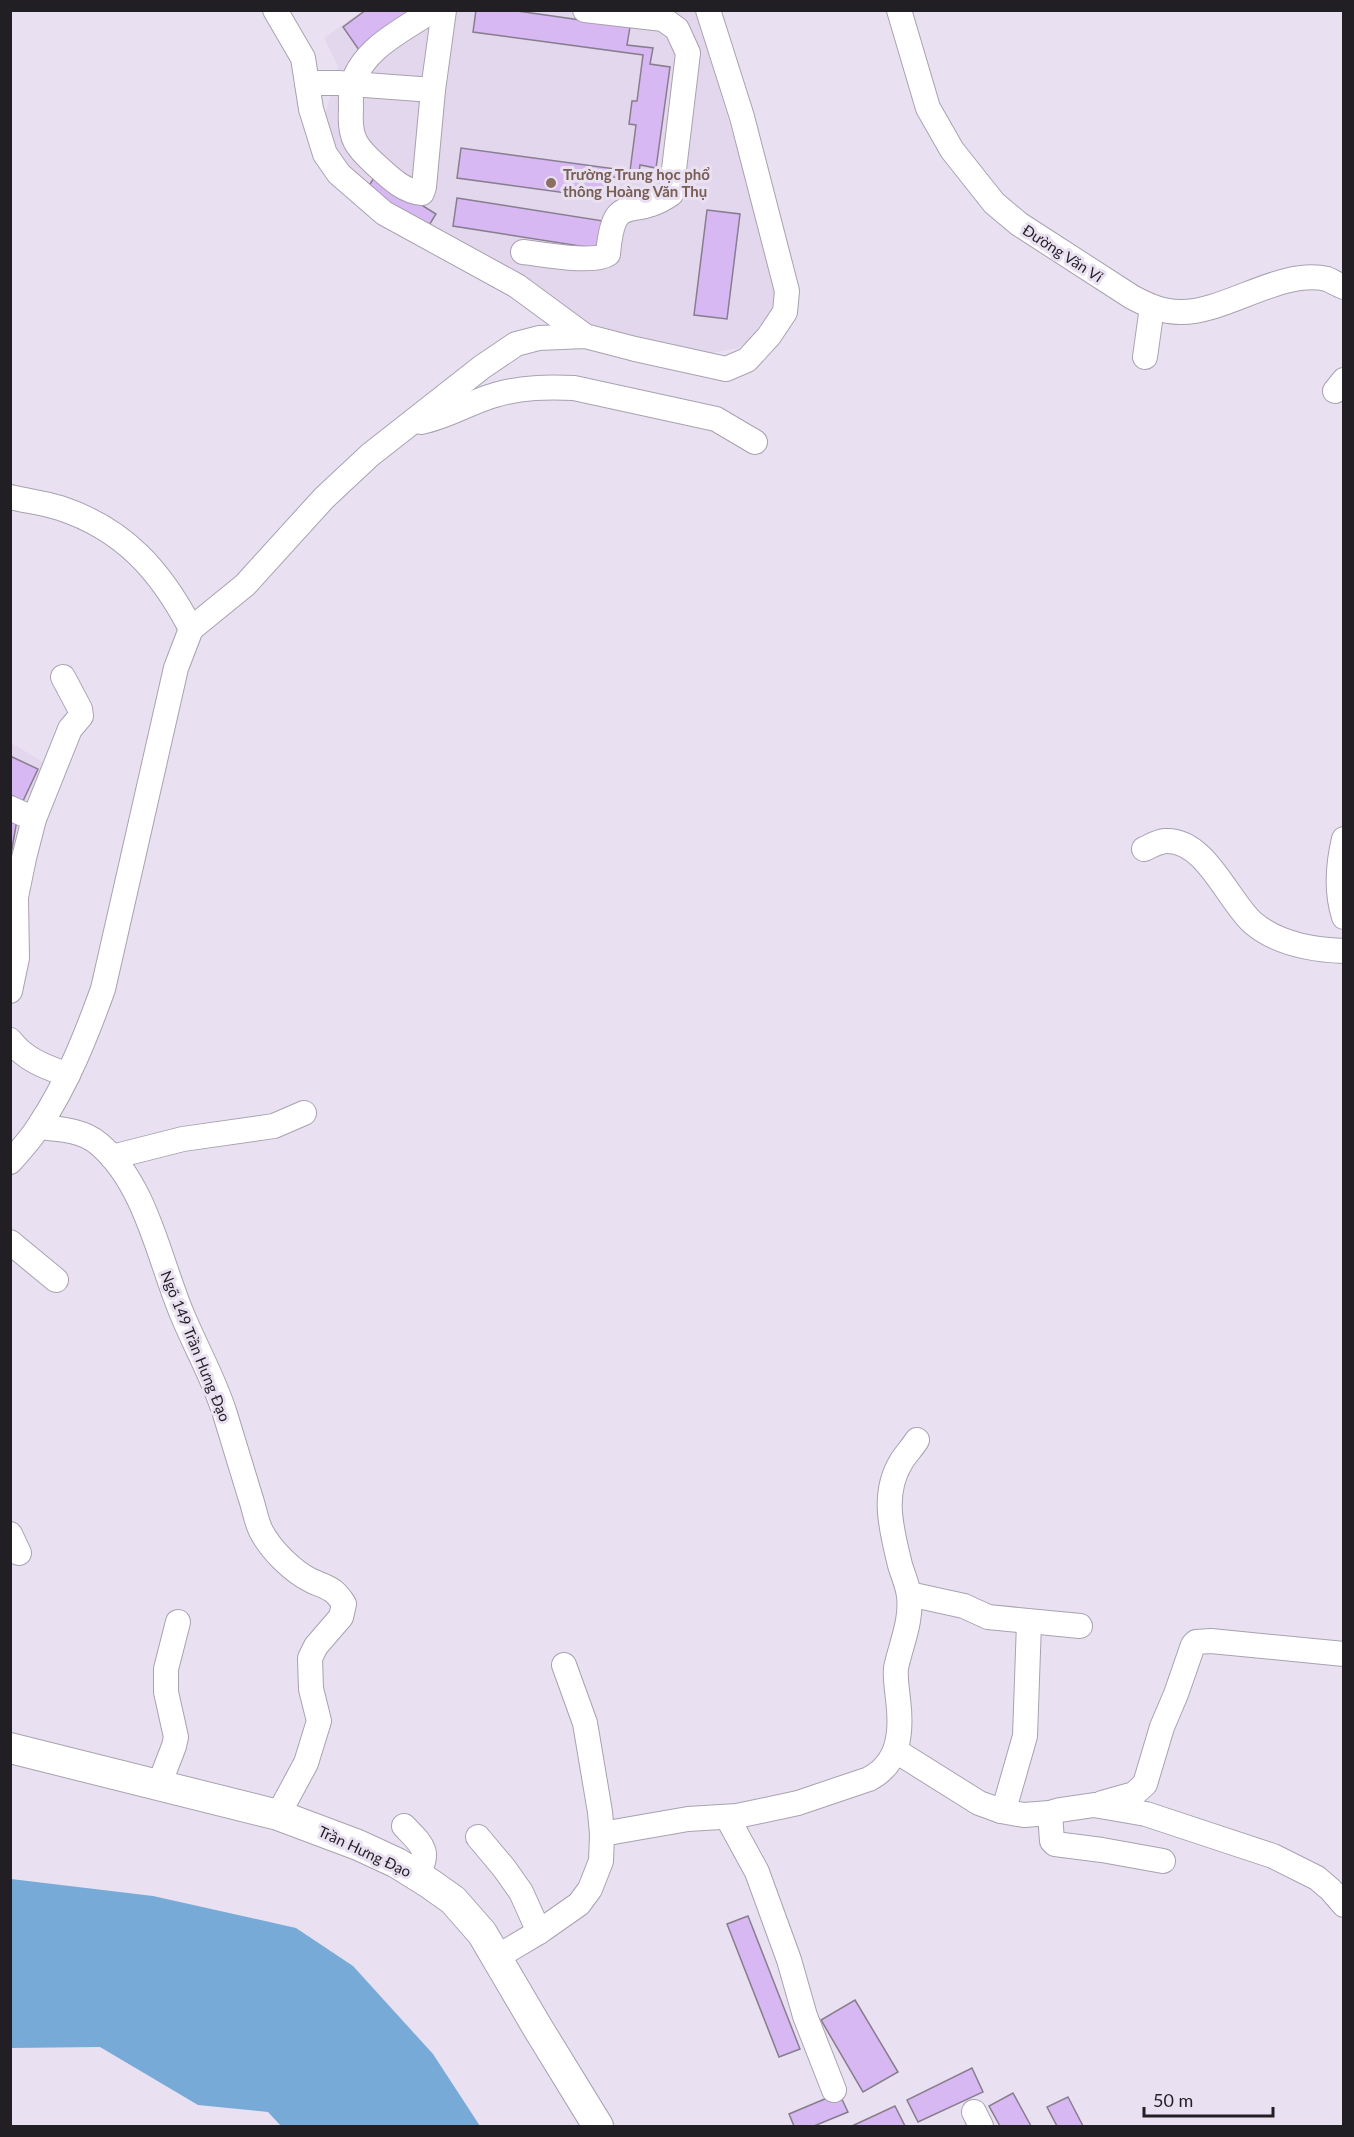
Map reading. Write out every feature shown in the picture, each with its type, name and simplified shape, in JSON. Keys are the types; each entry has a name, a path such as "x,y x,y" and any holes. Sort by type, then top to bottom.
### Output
{"main road":[{"name":"Trần Hưng Đạo","path":"10,1748 278,1815 358,1845 417,1875 453,1900 482,1933 598,2127"}],"street":[{"path":"275,10 303,58 310,109 325,154 353,189 384,213 517,286 585,336"},
{"path":"433,10 378,48 359,68 352,84 350,123 352,138 359,149 375,164 413,193 422,193 424,187 433,90 444,10"},
{"path":"523,252 565,257 598,258 606,256 614,219 623,210 649,205 670,194 688,53 677,29 663,19 585,10"},
{"path":"10,1162 39,1126 68,1075 86,1037 103,989 176,668 191,629 245,585 324,498 370,455 516,344 539,338 585,336 635,350 726,369 747,360 769,336 785,312 787,291 742,117 708,10"},
{"name":"Đường Văn Vỉ","path":"899,10 928,108 952,150 994,203 1018,224 1132,297 1165,311 1191,312 1252,291 1302,278 1327,279 1342,285"},
{"path":"307,83 433,90"},
{"path":"1145,357 1152,307"},
{"path":"410,423 449,414 495,395 526,389 574,388 716,419 755,442"},
{"path":"10,497 60,508 104,527 132,547 175,598 191,629"},
{"path":"10,991 14,957 16,897 34,819 70,729 81,716 80,709 63,677"},
{"path":"10,808 34,819"},
{"path":"1344,840 1340,856 1339,888 1344,917"},
{"path":"1144,849 1167,841 1185,846 1198,855 1217,875 1232,899 1253,923 1278,940 1326,950 1344,951"},
{"path":"14,1047 34,1062 68,1075"},
{"path":"112,1157 183,1139 274,1126 304,1113"},
{"name":"Ngõ 149 Trần Hưng Đạo","path":"39,1126 66,1130 88,1137 112,1157 142,1206 182,1314 219,1394 261,1531 286,1564 312,1581 328,1586 338,1593 344,1604 341,1617 316,1646 310,1658 311,1689 319,1721 306,1762 278,1815"},
{"path":"10,1242 56,1280"},
{"path":"602,1833 688,1819 727,1817 798,1803 869,1779 889,1763 896,1751 900,1716 896,1669 907,1625 909,1594 893,1536 889,1500 901,1462 917,1440"},
{"path":"909,1594 964,1606 988,1617 1029,1623 1080,1626"},
{"path":"159,1785 176,1737 166,1692 166,1669 178,1622"},
{"path":"1001,1811 1025,1736 1029,1623"},
{"path":"896,1751 979,1803 1001,1811 1024,1815 1094,1805 1134,1794 1145,1784 1162,1727 1176,1694 1192,1645 1196,1642 1211,1641 1344,1654"},
{"path":"497,1957 570,1911 590,1888 601,1861 602,1833 585,1723 564,1665"},
{"path":"1094,1805 1146,1814 1273,1856 1317,1878 1344,1905"},
{"path":"1050,1813 1052,1841 1055,1844 1163,1861"},
{"path":"727,1817 757,1872 789,1960 805,2016 834,2090"},
{"path":"404,1826 420,1844 424,1853 425,1860 417,1875"},
{"path":"478,1837 521,1892 539,1932"}],"shaded area":[{"name":"Trường Trung học phổ thông Hoàng Văn Thụ","path":"362,11 696,11 769,256 775,294 772,311 750,338 738,348 711,353 604,333 533,287 357,186 322,127 338,66 324,38"},
{"path":"11,743 43,762 21,824 11,877"}],"water":[{"path":"11,1879 153,1896 296,1928 353,1966 433,2054 480,2126 281,2126 268,2112 198,2105 100,2047 11,2048"}],"building":[{"path":"366,10 413,10 359,50 343,27"},
{"path":"476,10 510,10 630,27 627,45 653,48 650,64 670,67 656,168 640,165 638,180 613,177 610,199 457,178 461,148 630,171 636,125 629,124 632,101 637,101 643,55 473,32"},
{"path":"375,176 436,214 428,227 367,189"},
{"path":"457,198 610,222 605,250 453,226"},
{"path":"707,210 740,214 727,319 694,315"},
{"path":"10,756 38,769 23,801 10,795"},
{"path":"10,818 17,820 10,860"},
{"path":"748,1916 800,2049 779,2057 727,1924"},
{"path":"855,2000 898,2072 863,2092 821,2020"},
{"path":"972,2068 983,2092 918,2122 907,2100"},
{"path":"839,2093 848,2112 814,2126 794,2126 789,2114"},
{"path":"1013,2093 1031,2126 1000,2126 989,2106"},
{"path":"1068,2097 1083,2126 1057,2126 1047,2107"},
{"path":"895,2106 905,2126 852,2126"}],"place":[{"name":"Trường Trung học phổ thông Hoàng Văn Thụ","path":"551,183"}]}
